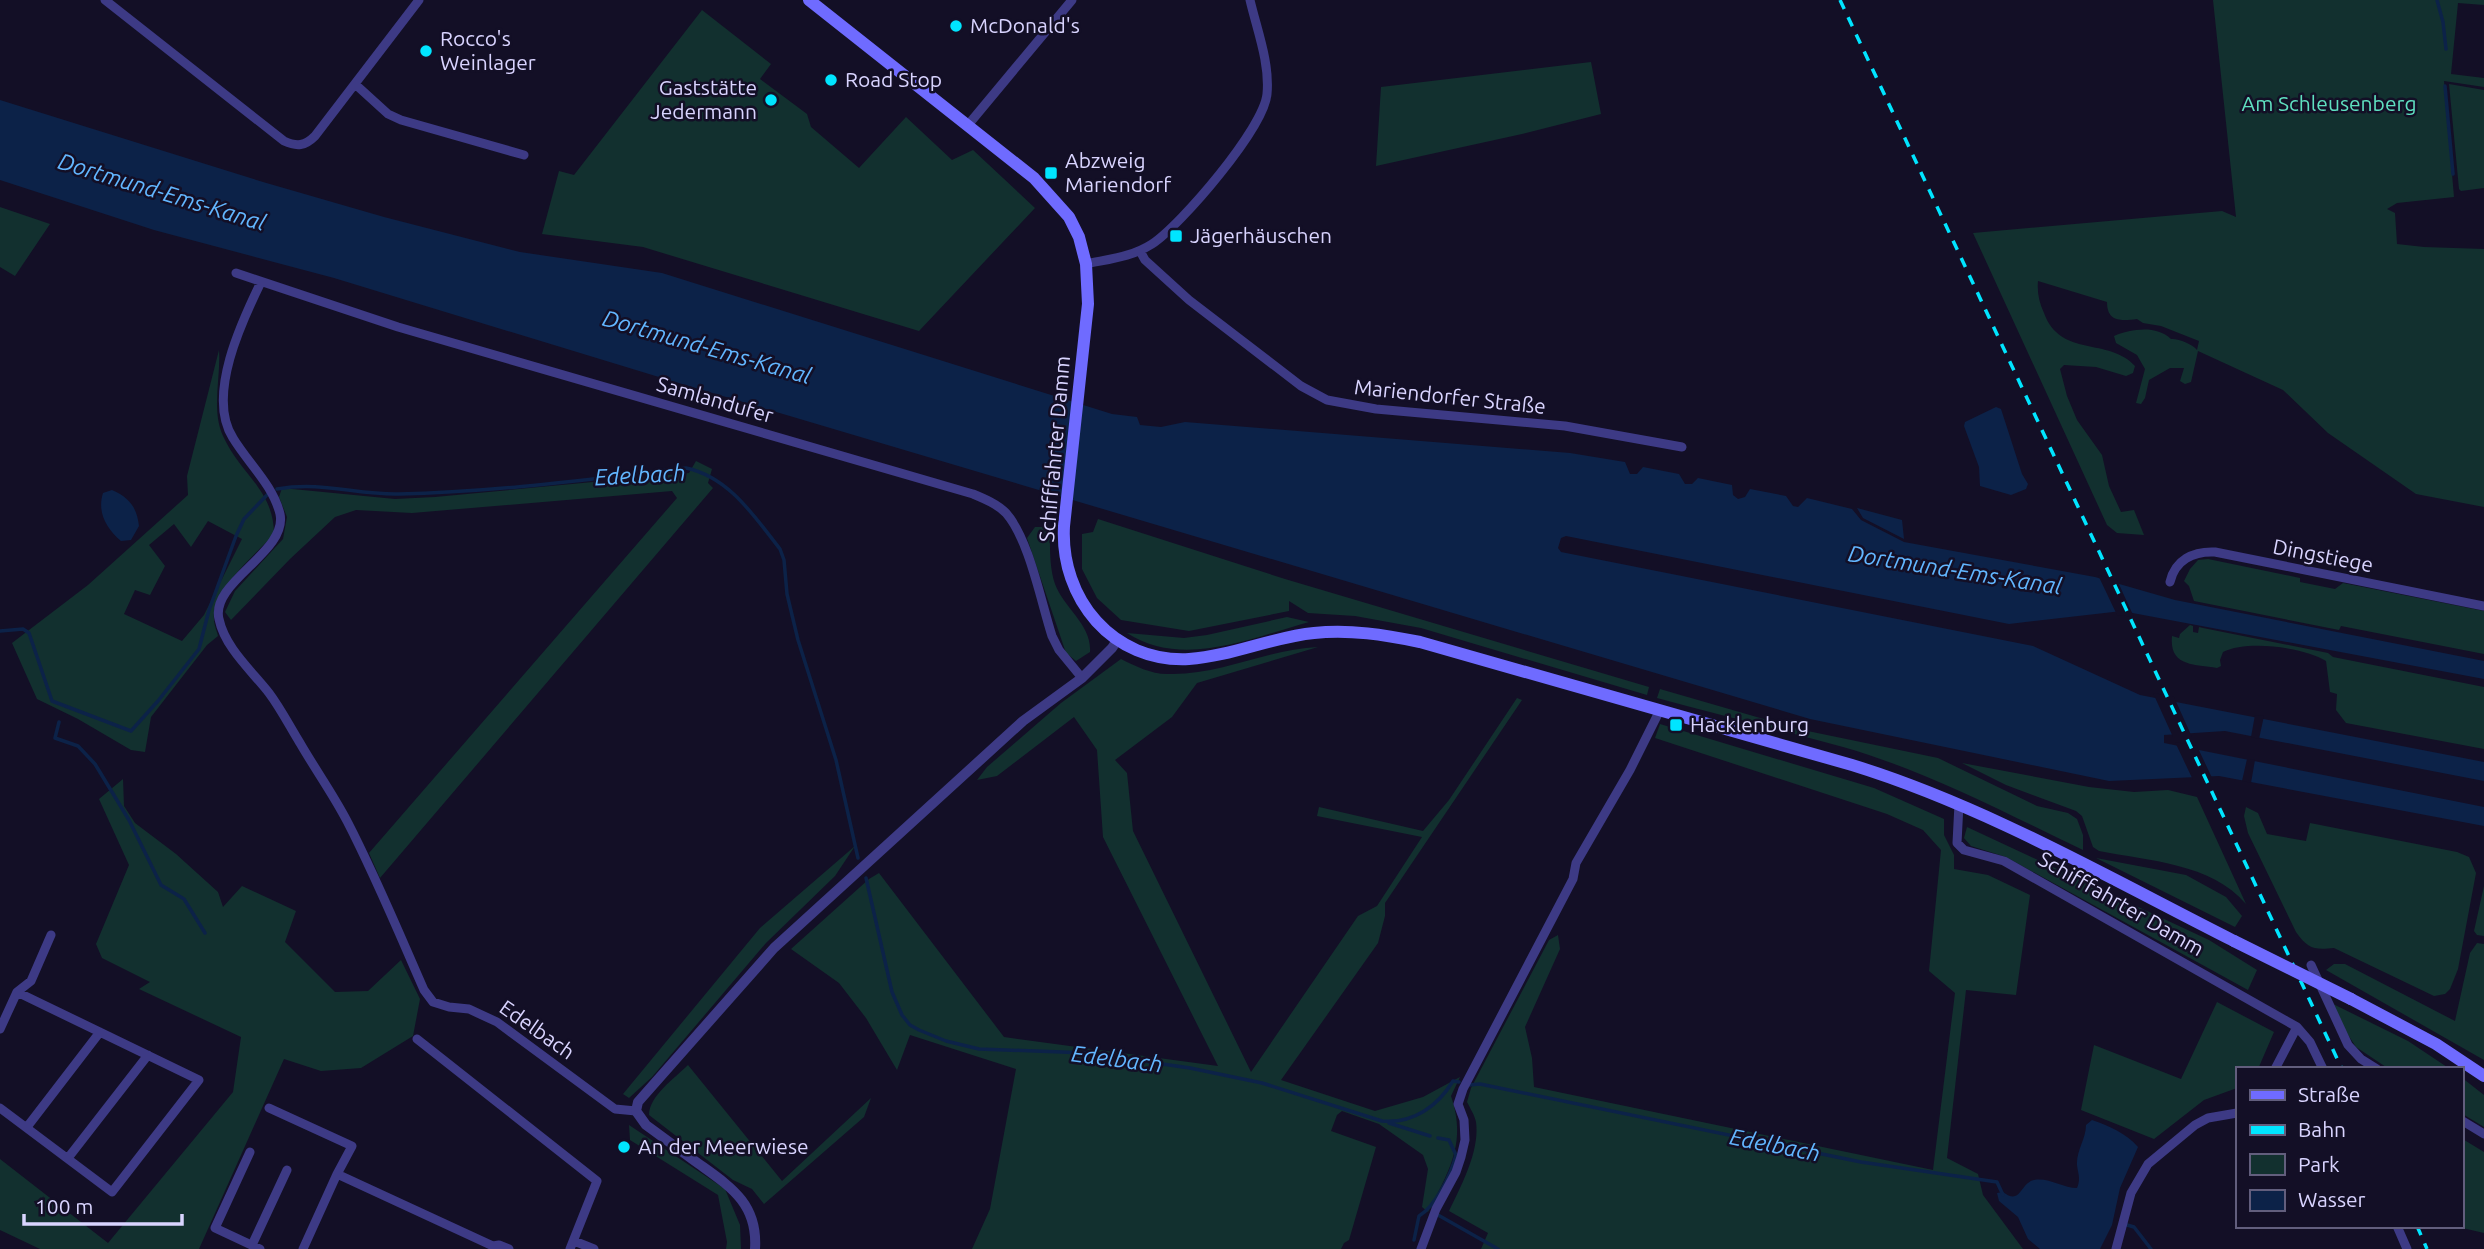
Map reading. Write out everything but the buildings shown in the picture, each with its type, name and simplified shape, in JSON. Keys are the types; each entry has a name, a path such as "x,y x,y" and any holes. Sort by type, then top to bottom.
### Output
{"main road":[{"name":"Schifffahrter Damm","path":"810,0 1034,178 1069,217 1079,237 1086,264 1088,304 1064,550 1072,586 1089,613 1118,639 1142,651 1180,659 1201,657 1281,637 1316,632 1367,633 1420,642 1852,765 1908,783 1959,804 2351,999 2436,1044 2484,1076"}],"street":[{"path":"105,0 292,145 307,144 315,136 419,0"},
{"path":"968,125 1072,0"},
{"path":"1086,264 1140,251 1172,229 1246,139 1261,114 1267,94 1267,79 1250,0"},
{"path":"355,84 388,114 401,120 524,155"},
{"name":"Mariendorfer Straße","path":"1140,251 1145,260 1189,300 1301,386 1327,400 1376,409 1565,426 1682,447"},
{"name":"Samlandufer","path":"236,273 398,327 973,494 993,503 1006,514 1022,539 1052,636 1059,650 1082,678"},
{"name":"Edelbach","path":"261,282 240,324 229,361 222,402 230,435 273,495 281,517 278,537 230,587 223,598 218,617 226,640 271,696 346,819 424,990 433,1002 468,1009 497,1022 615,1108 636,1111 646,1125 733,1189 752,1217 755,1249"},
{"name":"Dingstiege","path":"2170,582 2178,565 2188,557 2196,553 2214,552 2484,606"},
{"path":"636,1111 643,1094 774,948 1023,721 1082,678 1118,639"},
{"path":"1422,1249 1429,1225 1461,1157 1465,1140 1464,1120 1458,1104 1463,1089 1573,879 1576,863 1660,710"},
{"name":"Schifffahrter Damm","path":"1959,804 1957,843 1964,850 2004,860 2297,1027"},
{"path":"0,1029 17,992 31,981 51,935"},
{"path":"2311,965 2348,1045 2361,1059 2374,1067"},
{"path":"0,1108 112,1192 199,1080 17,992"},
{"path":"2276,1067 2297,1027 2310,1042 2322,1067"},
{"path":"27,1128 100,1032"},
{"path":"417,1040 597,1181 572,1245 594,1249"},
{"path":"68,1158 148,1055"},
{"path":"269,1108 352,1146 303,1249"},
{"path":"2116,1249 2132,1193 2148,1164 2195,1125 2208,1118 2236,1113"},
{"path":"2463,1121 2484,1134"},
{"path":"250,1153 215,1228 256,1247 287,1170"},
{"path":"337,1174 493,1246 509,1249"},
{"path":"2398,1228 2407,1249"}],"green space":[{"name":"Am Schleusenberg","path":"2213,0 2484,0 2484,5 2458,3 2451,74 2484,78 2484,87 2444,81 2454,197 2397,203 2387,209 2395,213 2397,244 2484,249 2484,507 2416,494 2328,433 2283,390 2198,351 2191,382 2185,384 2180,381 2184,368 2170,368 2149,380 2145,398 2141,404 2136,403 2145,369 2137,355 2116,343 2114,336 2136,330 2151,330 2185,342 2197,350 2199,341 2137,319 2116,319 2109,313 2107,302 2038,281 2042,309 2051,327 2061,336 2073,342 2112,352 2135,366 2133,373 2126,376 2096,367 2064,365 2060,369 2077,420 2102,455 2109,486 2121,512 2134,510 2144,535 2117,533 2107,525 1973,233 2222,211 2236,217"},
{"path":"702,10 771,64 760,79 807,114 811,127 859,168 906,117 952,160 973,150 1035,208 919,331 643,247 542,234 559,171 574,175"},
{"path":"1591,62 1601,114 1376,166 1381,87"},
{"path":"2449,84 2484,90 2484,188 2459,189"},
{"path":"0,207 50,224 15,276 0,267"},
{"path":"219,350 219,426 230,449 268,505 274,534 227,585 215,608 214,619 218,636 207,645 151,717 145,752 131,750 37,699 12,643 88,585 188,495 187,476","holes":["208,521 242,539 204,615 182,641 124,614 135,590 150,595 165,566 149,545 174,524 191,547"]},
{"path":"696,461 712,469 708,483 713,488 380,878 369,853 677,498 672,491 412,513 356,510 335,517 231,620 225,612 235,591 283,539 287,517 279,497 282,488 395,499 435,497 689,473"},
{"path":"1098,519 1285,579 1649,687 1647,695 1421,628 1355,616 1308,613 1289,601 1289,611 1189,631 1121,620 1097,598 1082,569 1082,534 1093,532"},
{"path":"1035,527 1050,527 1051,563 1055,584 1087,633 1090,652 1076,661 1066,653 1027,538"},
{"path":"2208,559 2300,578 2300,582 2335,589 2343,583 2484,611 2484,654 2341,626 2339,630 2194,601 2189,586 2184,581 2198,560"},
{"path":"1287,617 1309,622 1241,642 1194,650 1149,644 1127,633 1184,638"},
{"path":"2190,625 2193,626 2193,632 2198,633 2199,627 2484,687 2484,749 2346,723 2336,710 2337,694 2330,692 2326,661 2304,652 2246,646 2223,652 2221,666 2217,668 2185,662 2175,654 2172,636 2179,638"},
{"path":"1318,647 1197,683 1172,717 1115,760 1127,773 1133,831 1251,1072 1358,916 1377,906 1422,837 1317,816 1319,807 1423,831 1449,800 1517,698 1522,700 1385,903 1385,916 1378,943 1281,1080 1375,1111 1423,1097 1460,1077 1451,1096 1457,1128 1453,1156 1428,1212 1422,1207 1428,1169 1423,1155 1379,1124 1342,1111 1337,1115 1331,1131 1376,1147 1349,1240 1341,1249 972,1249 990,1209 1016,1069 910,1035 897,1070 866,1018 839,983 791,949 879,873 1004,1037 1218,1066 1103,837 1097,750 1074,717 997,776 977,780 987,767 1061,703 1121,659 1155,673 1186,673 1224,667 1280,652"},
{"path":"1660,689 1798,729 1938,758 2037,806 2068,813 2077,819 2083,835 2083,850 1905,768 1843,747 1657,698"},
{"path":"1660,724 1874,788 1944,819 1944,835 1954,855 1954,869 1988,875 2030,895 2016,995 1966,990 1947,1158 1978,1174 1983,1195 2023,1249 1481,1249 1488,1233 1449,1211 1475,1145 1476,1122 1467,1102 1471,1088 1549,940 1558,935 1560,949 1525,1027 1532,1058 1534,1087 1933,1170 1955,993 1929,971 1941,850 1923,830 1887,814 1655,738"},
{"path":"1962,763 2089,787 2134,792 2168,790 2197,797 2246,904 2232,890 2197,872 2158,861 2099,851 2093,847 2082,816 2076,811 2006,785"},
{"path":"123,779 124,806 135,823 176,854 218,892 223,907 242,886 296,911 285,942 335,992 368,991 401,960 420,999 413,1036 361,1068 321,1071 284,1059 199,1249 40,1249 0,1230 0,1159 108,1243 233,1092 241,1037 139,989 150,982 102,958 96,944 129,865 99,799"},
{"path":"2246,807 2258,813 2267,834 2306,841 2310,823 2457,852 2469,857 2476,873 2458,969 2450,989 2445,994 2434,996 2334,948 2316,948 2304,942 2296,932 2248,833 2244,816"},
{"path":"1967,827 2209,940 2257,970 2248,990 2006,857 1971,846 1964,838"},
{"path":"855,846 835,876 766,943 652,1077 629,1098 623,1094 760,928"},
{"path":"2096,858 2186,875 2226,897 2242,916 2235,927"},
{"path":"2484,886 2484,936 2477,935 2474,931"},
{"path":"2477,943 2484,944 2484,1060 2326,970 2334,964 2345,964 2455,1021 2470,953"},
{"path":"2325,1000 2408,1041 2447,1067 2386,1067 2356,1047"},
{"path":"2217,1002 2274,1032 2259,1067 2236,1067 2236,1088 2204,1100 2154,1139 2081,1110 2094,1045 2181,1079"},
{"path":"688,1065 782,1181 871,1098 864,1117 764,1204 752,1189 733,1180 649,1115 658,1094"},
{"path":"2463,1079 2484,1095 2484,1127 2463,1114"},
{"path":"629,1125 725,1189 740,1225 741,1249 726,1249 718,1195 630,1140"},
{"path":"2463,1139 2484,1152 2484,1233 2463,1228"}],"water":[{"name":"Dortmund-Ems-Kanal","path":"0,100 384,217 520,252 662,273 1112,414 1137,417 1140,425 1161,427 1185,422 1570,453 1625,462 1630,474 1637,474 1643,467 1679,474 1685,484 1692,484 1698,478 1732,485 1733,495 1738,499 1745,497 1750,489 1786,496 1793,506 1798,507 1807,498 1852,509 1861,520 1904,542 2095,577 2175,600 2484,661 2484,679 2122,611 2009,624 1566,536 1561,538 1558,548 1561,552 2033,646 2140,695 2484,762 2484,781 2225,731 2164,735 2164,743 2484,807 2484,826 2219,776 2109,781 1810,719 334,278 154,230 0,180"},
{"path":"1996,407 2001,409 2022,474 2028,484 2026,489 2011,495 1980,486 1979,467 1964,426 1965,422"},
{"path":"112,490 132,504 136,514 139,526 131,540 121,541 104,519 101,500 103,493"},
{"path":"1857,508 1902,520 1904,539 1863,518"},
{"path":"2092,1120 2123,1134 2138,1147 2120,1188 2112,1225 2100,1249 2040,1249 2028,1239 2018,1217 1999,1201 1997,1193 2017,1195 2029,1182 2039,1179 2077,1188 2078,1155 2086,1125"}],"pier":[{"path":"2098,575 2117,580 2134,617 2117,615"},
{"path":"2153,693 2174,697 2192,737 2173,737"},
{"path":"2255,715 2264,716 2259,739 2251,737"},
{"path":"2175,742 2197,746 2213,780 2193,780"},
{"path":"2247,759 2255,760 2251,783 2242,781"}],"waterway":[{"path":"2437,0 2446,49"},
{"path":"2445,86 2453,174"},
{"name":"Edelbach","path":"277,489 324,487 383,494 435,493 686,468 715,480 739,499 780,549 798,640 836,760 858,858"},
{"name":"Edelbach","path":"0,631 23,629 29,633 52,701 131,731 199,649 209,610 236,536 244,519 268,494"},
{"path":"59,722 55,738 78,746 95,764 129,820 161,885 184,899 205,933"},
{"name":"Edelbach","path":"866,878 892,992 902,1015 910,1025 946,1041 979,1049 1087,1053 1190,1068 1262,1083 1382,1121 1404,1120 1424,1112 1440,1098 1453,1081 1459,1082"},
{"name":"Edelbach","path":"1469,1085 1480,1084 1861,1162 1997,1182 2003,1195"},
{"path":"1389,1123 1430,1136"},
{"path":"1414,1240 1419,1216 1442,1189 1456,1155 1449,1140 1438,1138"},
{"path":"1438,1215 1498,1249"},
{"name":"Edelbach","path":"2127,1225 2134,1227 2151,1249"}],"railway":[{"path":"1840,0 2341,1067"},
{"path":"2418,1228 2427,1249"}],"place":[{"name":"McDonald's","path":"956,26"},
{"name":"Rocco's Weinlager","path":"426,51"},
{"name":"Road Stop","path":"831,80"},
{"name":"Gaststätte Jedermann","path":"771,100"},
{"name":"Abzweig Mariendorf","path":"1051,173"},
{"name":"Jägerhäuschen","path":"1176,236"},
{"name":"Hacklenburg","path":"1676,725"},
{"name":"An der Meerwiese","path":"624,1147"}]}
